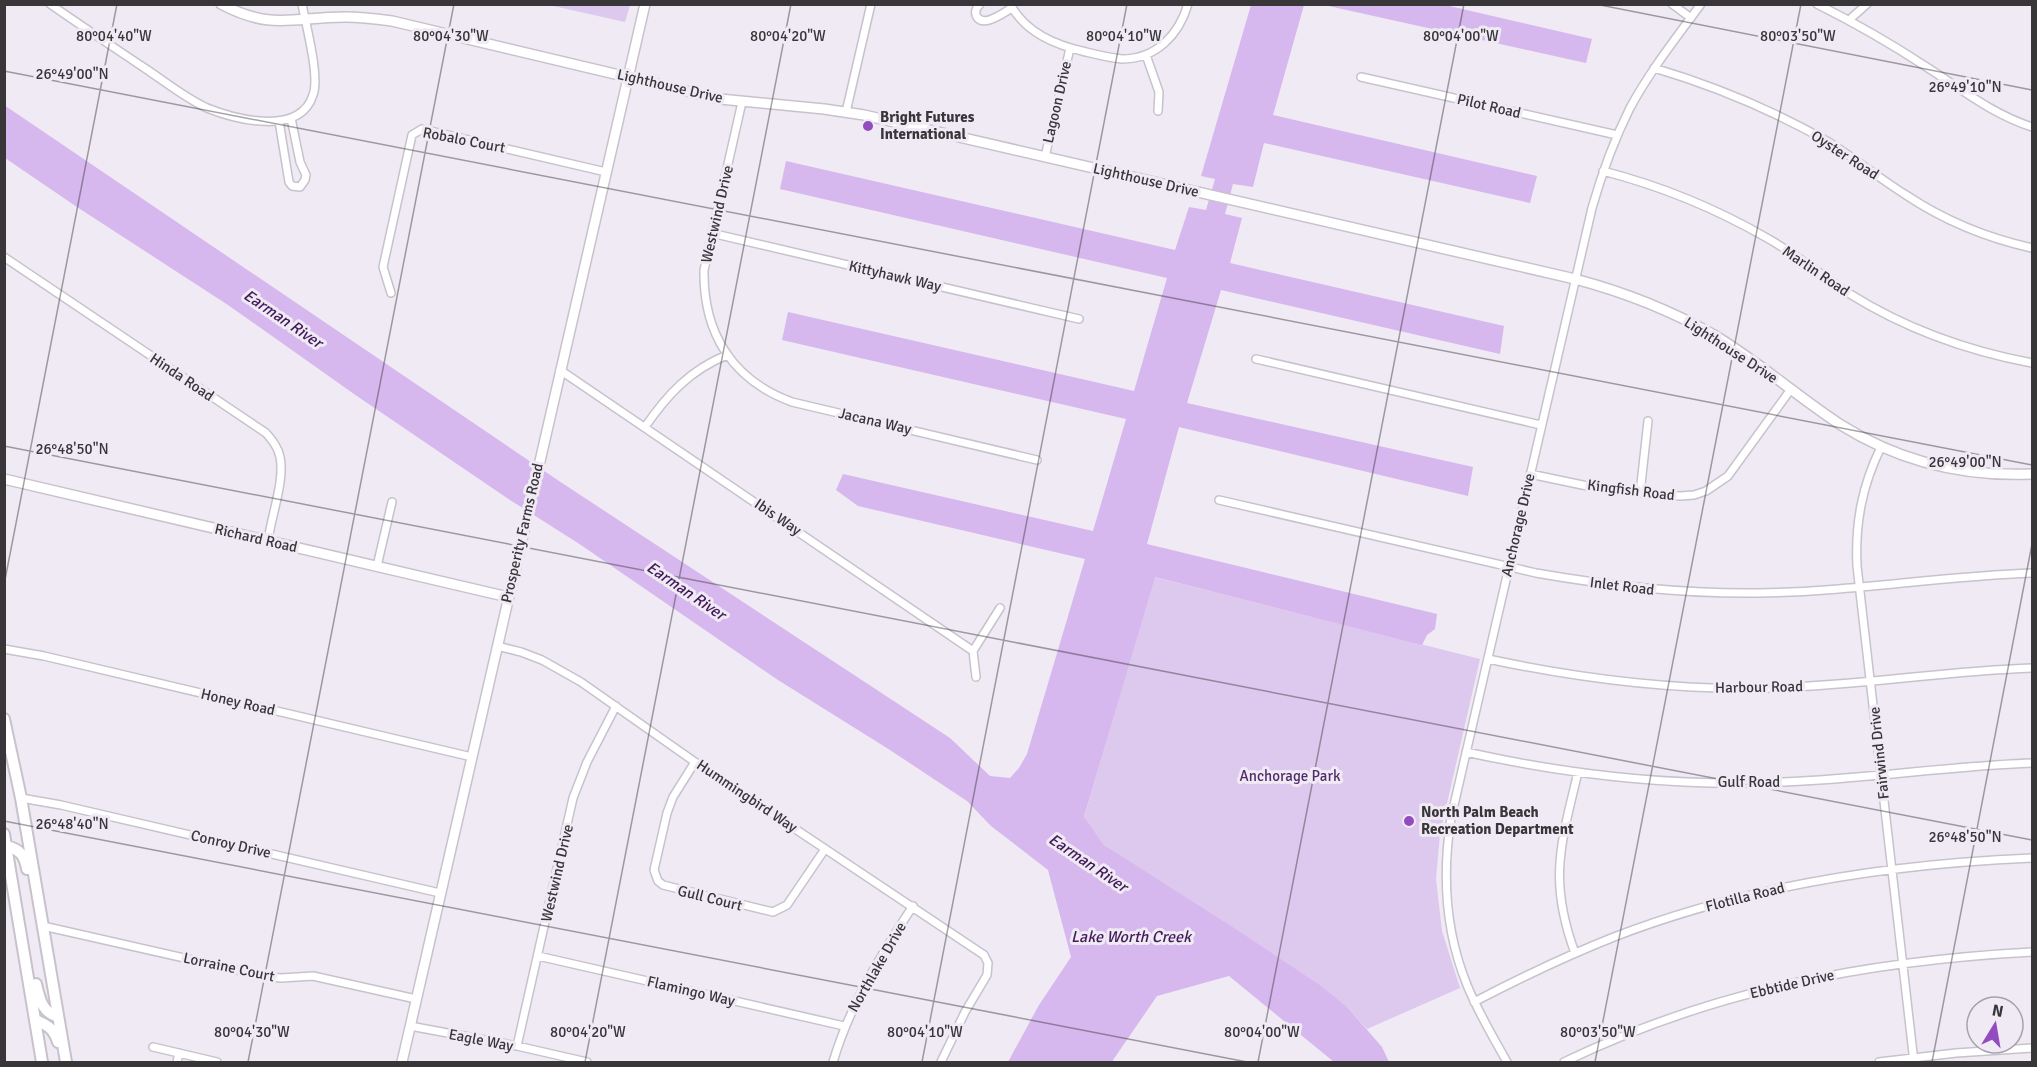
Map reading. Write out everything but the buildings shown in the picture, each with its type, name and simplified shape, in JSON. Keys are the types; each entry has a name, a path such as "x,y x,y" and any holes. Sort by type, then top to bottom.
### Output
{"main road":[{"path":"4,719 21,798 65,1062"},
{"path":"4,834 42,1062"},
{"path":"6,846 20,852 25,860 34,913 44,931"},
{"path":"25,959 43,1008 47,1013 58,1017"},
{"path":"35,1020 55,1032 65,1062"}],"street":[{"path":"50,4 195,102 225,115 244,119 279,121 298,115 308,106 315,89 315,76 302,4"},
{"name":"Lighthouse Drive","path":"220,4 234,12 256,19 279,22 345,17 392,21 691,93 742,102 846,112 1575,279 1635,297 1690,322 1740,353 1839,424 1881,447 1925,464 1948,469 1996,475 2032,474"},
{"name":"Prosperity Farms Road","path":"402,1062 645,4"},
{"path":"846,112 871,4"},
{"name":"Lagoon Drive","path":"980,4 976,10 979,20 988,21 1011,6 1034,31 1057,44 1070,48 1044,157"},
{"path":"1070,48 1112,58 1134,58 1146,55 1160,47 1176,32 1188,4"},
{"path":"1672,4 1691,18"},
{"name":"Anchorage Drive","path":"1507,1062 1474,1002 1457,957 1449,922 1446,888 1448,841 1466,752 1575,279 1603,171 1630,108 1654,68 1701,4"},
{"path":"1817,4 1903,51 1978,103 2032,127"},
{"path":"1849,20 1867,4"},
{"path":"1146,55 1159,92 1158,111"},
{"name":"Oyster Road","path":"1654,68 1732,94 1797,125 1859,162 1920,204 1956,223 2032,248"},
{"name":"Pilot Road","path":"1361,76 1617,135"},
{"name":"Westwind Drive","path":"727,355 712,326 706,304 704,270 742,102"},
{"path":"279,121 289,182 295,187 300,187 306,180 306,174 300,162 291,118"},
{"name":"Robalo Court","path":"391,293 383,267 412,135 416,131 422,129 606,172"},
{"name":"Marlin Road","path":"1603,171 1680,195 1731,218 1769,239 1849,293 1901,322 1971,349 2032,363"},
{"name":"Kittyhawk Way","path":"711,233 1079,319"},
{"name":"Hinda Road","path":"4,257 266,433 280,455 282,470 268,541"},
{"path":"645,427 660,405 686,378 727,355"},
{"name":"Jacana Way","path":"727,355 755,383 792,402 1037,460"},
{"path":"1256,359 1542,425"},
{"name":"Ibis Way","path":"560,370 973,651"},
{"name":"Kingfish Road","path":"1530,474 1592,487 1640,493 1687,496 1707,491 1728,476 1791,389"},
{"path":"1640,493 1648,421"},
{"name":"Fairwind Drive","path":"1881,447 1866,480 1857,523 1856,556 1914,1060"},
{"name":"Richard Road","path":"4,479 508,597"},
{"name":"Inlet Road","path":"1219,500 1509,567 1579,581 1666,591 1760,593 2032,573"},
{"path":"377,566 392,502"},
{"path":"975,677 973,651 1000,608"},
{"name":"Hummingbird Way","path":"497,646 542,660 581,682 825,849 980,951 988,963 987,975 965,1012 941,1062"},
{"name":"Honey Road","path":"4,649 44,656 472,757"},
{"name":"Harbour Road","path":"1488,659 1578,676 1675,686 1773,688 2032,668"},
{"name":"Westwind Drive","path":"517,1046 578,783 586,762 616,706"},
{"name":"Gulf Road","path":"1466,752 1578,772 1632,778 1727,783 1781,782 2032,763"},
{"name":"Gull Court","path":"696,762 673,797 667,813 654,870 658,881 663,885 773,912 778,911 787,905 825,849"},
{"path":"1575,953 1562,911 1558,877 1563,836 1578,772"},
{"name":"Conroy Drive","path":"21,798 61,805 440,893"},
{"name":"Flotilla Road","path":"1474,1002 1575,953 1664,919 1720,903 1798,884 1892,869 2032,858"},
{"name":"Northlake Drive","path":"833,1062 844,1026 872,969 913,906"},
{"name":"Lorraine Court","path":"44,931 268,976 281,978 314,976 416,999"},
{"name":"Ebbtide Drive","path":"1564,1062 1630,1033 1724,1000 1810,978 1903,963 2032,952"},
{"name":"Flamingo Way","path":"538,956 844,1026"},
{"name":"Eagle Way","path":"410,1026 587,1062"},
{"path":"153,1047 217,1062"},
{"path":"1879,1062 2032,1047"},
{"path":"177,1062 179,1053"}],"green space":[{"path":"630,4 625,22 549,5"},
{"name":"Anchorage Park","path":"1154,577 1480,659 1440,834 1436,879 1442,931 1460,988 1367,1029 1348,1008 1104,845 1084,818"}],"water":[{"name":"Lake Worth Creek","path":"1251,5 1304,5 1273,115 1537,176 1530,203 1264,143 1253,187 1233,184 1225,214 1242,218 1230,263 1504,326 1500,354 1221,290 1187,403 1473,467 1468,496 1179,427 1147,544 1437,614 1435,629 1427,635 1422,645 1155,577 1084,817 1104,845 1321,986 1348,1008 1382,1047 1389,1062 1334,1062 1229,976 1157,996 1113,1062 1008,1062 1039,1005 1071,957 1048,870 991,826 967,801 778,680 354,394 228,305 5,158 4,105 559,481 950,738 990,776 1010,778 1027,754 1085,559 858,506 836,490 843,474 1093,531 1126,419 782,340 788,312 1134,391 1167,278 780,189 786,161 1175,250 1189,207 1206,210 1215,179 1201,176"},
{"path":"1324,5 1445,5 1592,39 1586,63"}],"place":[{"name":"Bright Futures International","path":"868,126"},
{"name":"North Palm Beach Recreation Department","path":"1409,821"}],"water label":[{"name":"Earman River","path":"283,319"},
{"name":"Earman River","path":"686,591"},
{"name":"Earman River","path":"1088,863"}]}
